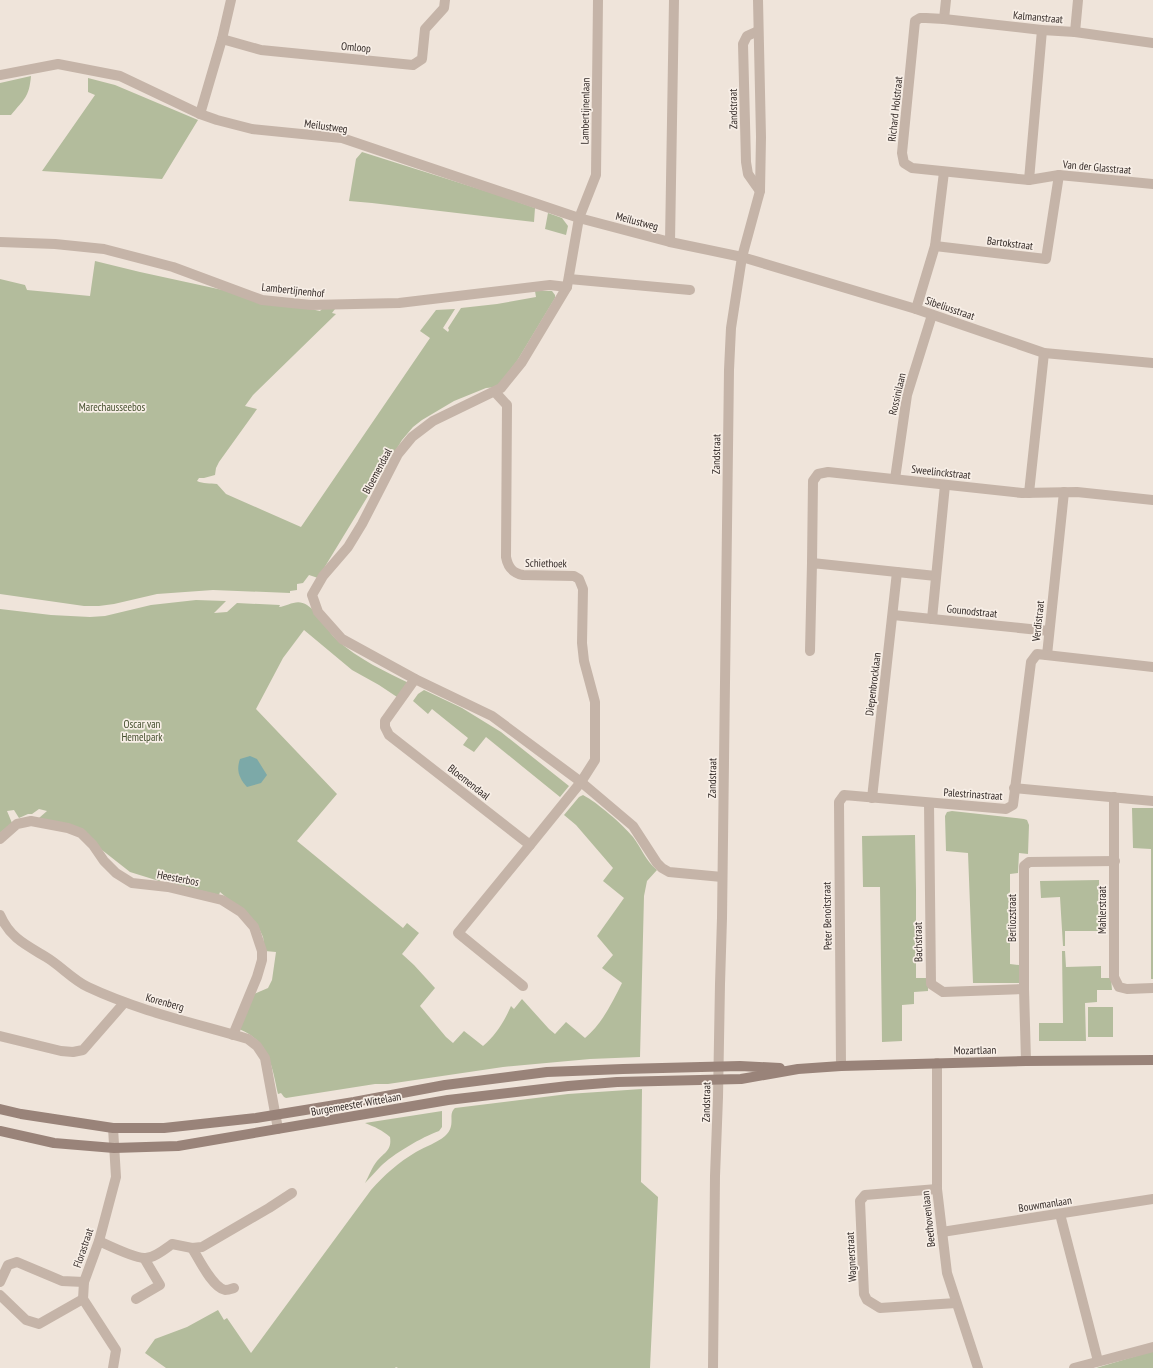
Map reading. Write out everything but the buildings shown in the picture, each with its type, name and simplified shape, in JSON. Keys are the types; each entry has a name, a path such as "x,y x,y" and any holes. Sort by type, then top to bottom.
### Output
{"street":[{"path":"200,114 222,39 231,0"},
{"name":"Omloop","path":"222,39 261,50 413,65 422,59 425,29 444,8 445,0"},
{"name":"Lambertijnenlaan","path":"579,218 596,175 598,0"},
{"name":"Meilustweg","path":"670,242 674,0"},
{"name":"Zandstraat","path":"713,1368 718,1067 720,1051 718,1042 722,877 729,370 731,328 742,257 760,191 761,137 758,0"},
{"path":"944,19 946,0"},
{"path":"1075,32 1078,0"},
{"name":"Kalmanstraat","path":"920,18 1075,32 1153,43"},
{"name":"Richard Holstraat","path":"920,18 915,21 902,153 904,164 912,168 944,172"},
{"path":"1029,180 1042,30"},
{"name":"Zandstraat","path":"758,31 747,36 743,44 746,162 748,174 760,191"},
{"name":"Meilustweg","path":"0,75 58,64 120,76 200,114 252,129 342,138 579,218 670,242 742,257"},
{"path":"916,309 935,246 944,172"},
{"name":"Van der Glasstraat","path":"944,172 1029,180 1059,175 1153,184"},
{"name":"Bartokstraat","path":"935,246 1046,259 1059,175"},
{"name":"Bloemendaal","path":"579,218 568,283 522,362 501,388 433,421 412,437 398,454 362,524 348,547 323,576 312,595 318,612 342,639 415,679 492,716 581,782 633,826 644,845 662,868 669,872 722,877"},
{"name":"Lambertijnenhof","path":"0,242 55,244 104,249 173,267 262,300 311,305 399,303 568,283"},
{"name":"Sibeliusstraat","path":"742,257 916,309 1044,353 1153,363"},
{"path":"568,283 690,290"},
{"name":"Rossinilaan","path":"894,480 907,395 932,315"},
{"path":"1029,493 1044,353"},
{"name":"Schiethoek","path":"495,392 507,405 506,558 508,565 516,574 574,576 580,580 583,589 582,643 584,661 596,702 595,760 581,782"},
{"name":"Sweelinckstraat","path":"812,563 813,481 818,474 828,472 1022,493 1077,492 1153,500"},
{"path":"932,619 945,485"},
{"name":"Verdistraat","path":"1014,788 1031,662 1037,654 1046,655 1064,492"},
{"path":"810,651 812,563 936,576"},
{"name":"Diepenbrocklaan","path":"872,798 897,572"},
{"name":"Gounodstraat","path":"893,615 1049,631"},
{"path":"1046,655 1153,666"},
{"name":"Bloemendaal","path":"415,679 385,721 385,727 389,735 530,845"},
{"path":"523,986 458,933 581,782"},
{"name":"Palestrinastraat","path":"872,798 1006,809 1013,805 1014,788 1153,801"},
{"name":"Peter Benoitstraat","path":"840,1066 839,802 844,796 872,798"},
{"name":"Mahlerstraat","path":"1114,797 1114,977 1119,987 1127,989 1153,988"},
{"name":"Bachstraat","path":"929,803 931,984 943,992 1024,990"},
{"name":"Heesterbos","path":"0,839 17,824 31,821 68,828 81,833 116,873 132,882 168,887 222,900 242,912 254,927 259,939 262,951 262,960 260,970 233,1035"},
{"name":"Berliozstraat","path":"1026,1061 1024,990 1024,866 1029,862 1115,861"},
{"name":"Korenberg","path":"0,915 4,924 15,937 86,986 124,1002 248,1039 257,1046 265,1058 278,1129"},
{"path":"0,1036 62,1051 73,1052 83,1050 124,1002"},
{"name":"Mozartlaan","path":"718,1080 741,1079 798,1069 840,1066 1026,1061 1153,1060"},
{"name":"Beethovenlaan","path":"938,1063 937,1189 947,1273 978,1368"},
{"name":"Mozartlaan","path":"718,1067 740,1066 798,1069"},
{"name":"Burgemeester Wittelaan","path":"0,1109 22,1114 113,1128 164,1128 276,1115 445,1085 547,1072 718,1067"},
{"name":"Burgemeester Wittelaan","path":"0,1131 54,1143 114,1148 178,1146 448,1100 561,1086 617,1082 718,1080"},
{"name":"Florastraat","path":"83,1299 84,1282 99,1241 116,1177 113,1128"},
{"name":"Wagnerstraat","path":"937,1189 865,1195 860,1201 864,1294 867,1300 880,1308 956,1303"},
{"path":"99,1241 130,1254 144,1258 154,1255 172,1244 192,1248 202,1247 292,1193"},
{"name":"Bouwmanlaan","path":"942,1232 1153,1199"},
{"path":"1060,1214 1098,1361"},
{"path":"192,1248 211,1278 218,1285 224,1290 234,1288"},
{"path":"136,1299 160,1285 144,1258"},
{"path":"0,1282 8,1265 17,1262 62,1281 84,1282"},
{"path":"0,1295 26,1320 39,1324 83,1299 116,1350 113,1368"},
{"path":"1074,1368 1153,1347"}],"green space":[{"path":"31,76 29,89 23,101 11,115 0,115 0,83"},
{"path":"88,78 115,85 198,120 162,179 42,171 95,95 88,92"},
{"path":"362,152 535,208 534,222 349,201 356,159"},
{"path":"548,213 562,218 568,226 566,235 545,229"},
{"name":"Marechausseebos","path":"95,261 320,311 322,309 335,309 332,313 336,314 253,395 245,406 257,409 219,462 215,475 199,478 197,481 217,484 226,494 301,527 430,338 420,331 436,310 455,309 443,328 448,332 448,328 461,308 497,304 536,297 535,291 552,291 555,298 517,361 497,387 486,388 454,401 413,427 402,440 318,578 309,575 303,583 297,584 297,590 290,591 290,593 213,590 157,594 99,606 84,606 0,594 0,279 25,285 27,290 90,296"},
{"name":"Oscar van Hemelpark","path":"196,600 226,601 214,613 227,612 237,603 280,605 279,607 296,602 303,603 316,612 333,636 345,647 372,665 411,684 400,699 352,670 304,630 283,658 256,709 337,794 297,841 403,928 407,923 419,933 402,954 435,988 420,1006 446,1037 453,1043 464,1031 483,1046 499,1028 511,1006 514,1009 522,999 555,1034 566,1022 585,1038 597,1026 606,1013 622,983 602,968 613,955 597,936 624,898 603,881 613,868 576,825 564,815 579,797 583,795 603,808 633,837 649,862 657,870 647,881 644,896 640,1057 590,1059 503,1067 388,1084 375,1084 286,1098 281,1093 278,1094 271,1064 263,1047 249,1034 239,1029 254,994 268,988 272,980 276,952 265,951 263,937 257,924 220,892 219,895 174,884 179,878 169,876 159,881 130,872 102,850 83,829 39,818 47,811 39,809 32,814 19,818 14,810 7,811 12,823 0,833 0,609 51,615 90,617 105,616 151,605"},
{"path":"424,690 462,708 501,732 569,786 560,797 486,737 474,752 463,745 468,738 432,709 428,714 413,701 418,694"},
{"path":"1132,808 1153,808 1153,979 1151,979 1151,849 1133,848"},
{"path":"952,811 1024,819 1027,820 1029,825 1028,854 1019,853 1018,873 1010,874 1010,964 1019,965 1019,983 973,983 968,853 946,851 945,816 947,812"},
{"path":"915,835 916,978 928,978 928,991 914,992 914,1004 902,1005 902,1041 882,1042 880,887 863,887 862,836"},
{"path":"1099,880 1099,931 1065,931 1065,946 1063,946 1060,897 1041,898 1040,881"},
{"path":"1062,951 1065,951 1066,967 1101,966 1101,978 1111,978 1112,990 1097,990 1097,1002 1085,1003 1086,1041 1039,1041 1039,1023 1063,1023"},
{"path":"1088,1007 1113,1007 1113,1037 1088,1037"},
{"path":"642,1089 641,1182 658,1197 650,1368 166,1368 145,1353 155,1339 187,1327 218,1310 224,1320 227,1318 251,1353 371,1190 398,1164 445,1136 449,1132 452,1114 455,1108 568,1094"},
{"path":"442,1111 442,1127 439,1131 400,1151 380,1167 365,1183 375,1163 389,1148 390,1137 384,1132 365,1123"},
{"path":"1153,1351 1153,1368 1096,1368"}],"water":[{"path":"250,756 257,759 267,775 261,783 247,787 240,777 238,767 240,759"}]}
